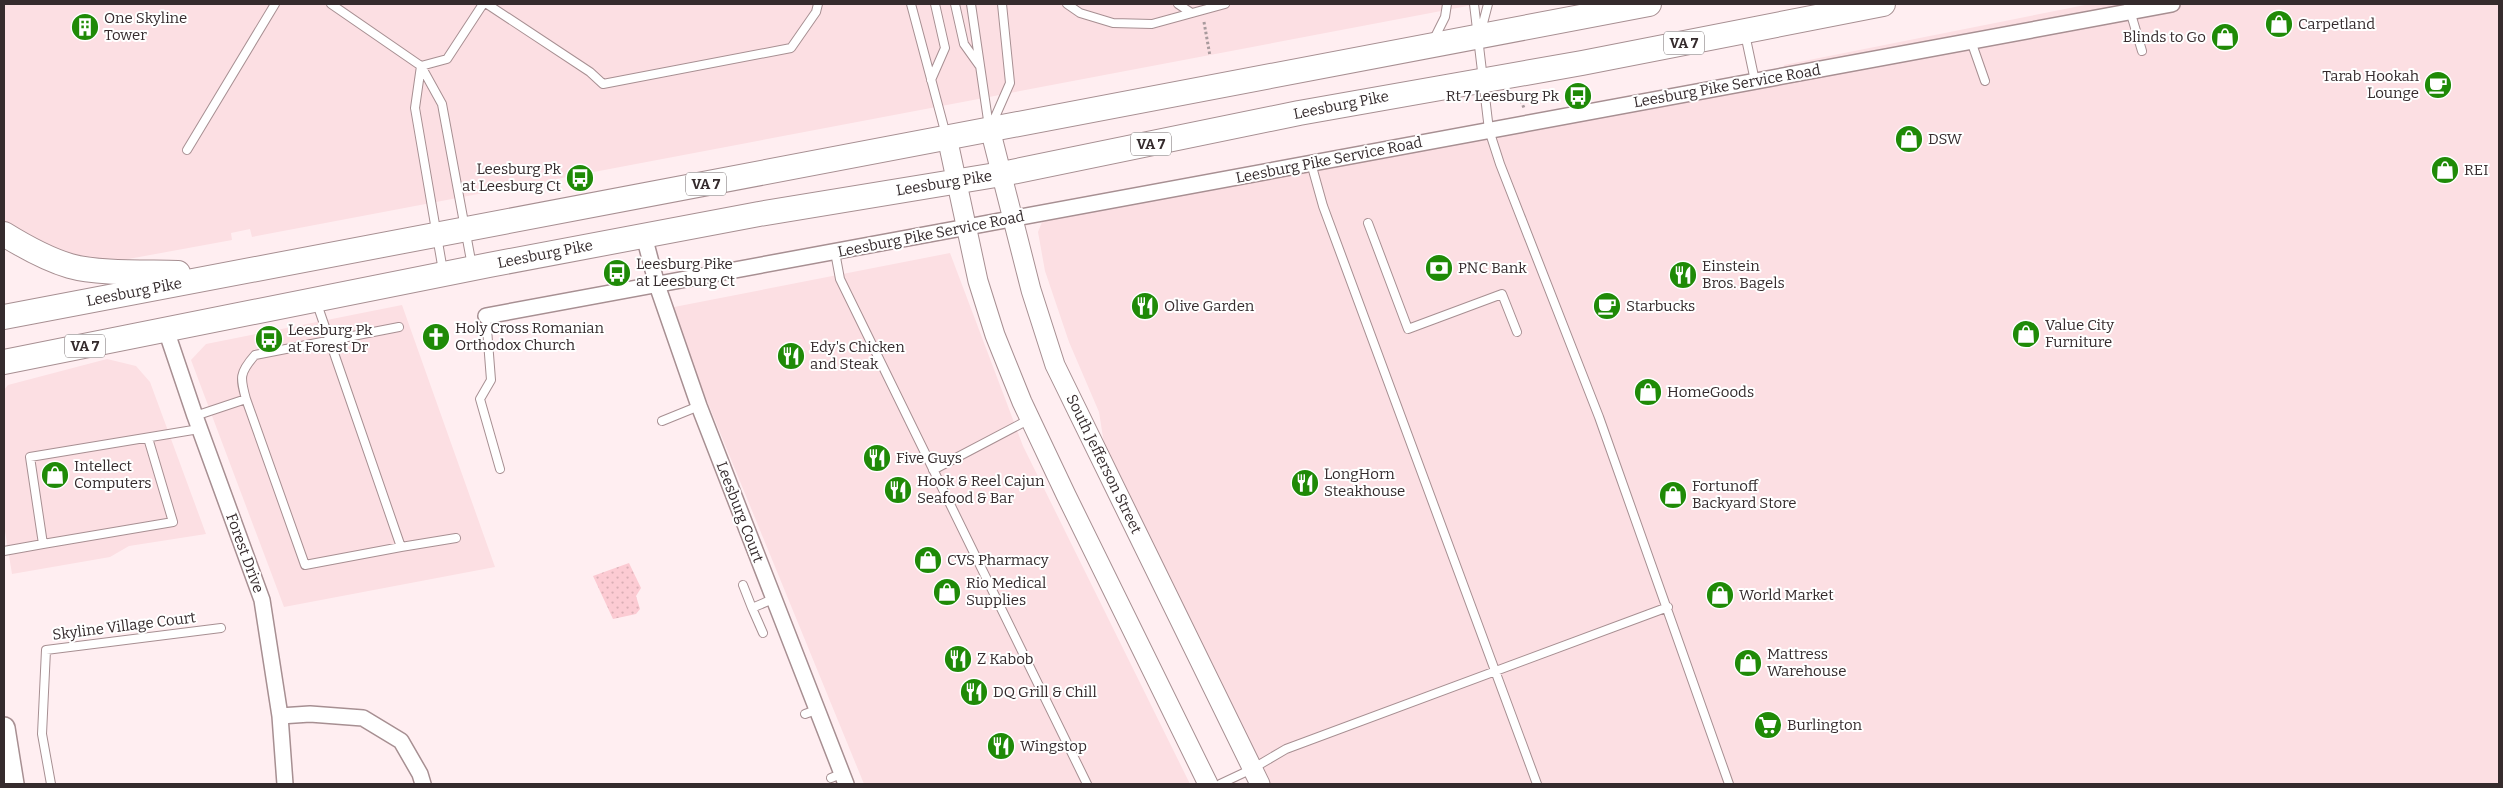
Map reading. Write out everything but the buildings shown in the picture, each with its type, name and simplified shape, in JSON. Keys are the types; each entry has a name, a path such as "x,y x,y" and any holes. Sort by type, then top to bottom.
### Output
{"main road":[{"name":"Leesburg Pike","path":"4,317 1649,4"},
{"name":"Leesburg Pike","path":"4,362 472,268 768,212 1002,174 1299,113 1582,63 1883,4"},
{"path":"4,234 32,252 71,266 119,271 179,273 244,270"},
{"path":"4,728 13,784"}],"street":[{"name":"Leesburg Pike Service Road","path":"486,316 1971,41 2128,8 2172,4"},
{"name":"South Jefferson Street","path":"990,129 1031,290 1055,365 1256,777"},
{"path":"947,137 978,282 995,335 1030,419 1208,784"},
{"name":"Leesburg Court","path":"644,236 657,285 699,406 773,599 810,712 839,778"},
{"name":"Forest Drive","path":"166,330 197,422 262,600 280,716 285,784"},
{"path":"280,716 310,714 363,718 401,742 420,774 423,784"}],"lane":[{"path":"187,150 275,4"},
{"path":"331,4 421,66 442,104 472,268"},
{"path":"421,66 447,60 485,4 590,72 603,84 791,48 816,12 818,4"},
{"path":"911,4 947,137"},
{"path":"931,80 945,48 935,4"},
{"path":"955,4 964,44 980,66"},
{"path":"971,4 990,129"},
{"path":"990,129 1010,83 1002,4"},
{"path":"1067,4 1080,13 1113,23 1152,24 1190,12 1225,4"},
{"path":"1178,4 1190,12"},
{"path":"1431,45 1445,17 1447,4"},
{"path":"1474,4 1480,35 1489,130 1506,181 1599,416 1729,784"},
{"path":"1480,35 1488,4"},
{"path":"2128,8 2142,51"},
{"path":"1744,31 1755,81"},
{"path":"1971,41 1985,81"},
{"path":"421,66 415,108 444,274"},
{"path":"1311,163 1323,206 1537,784"},
{"path":"1368,224 1408,329 1502,294 1517,332"},
{"path":"834,252 840,279 1087,784"},
{"path":"315,299 328,342 401,547"},
{"path":"486,316 492,380 480,398 500,469"},
{"path":"399,327 254,355 245,366 240,379 305,565 456,538"},
{"path":"43,544 30,457 148,438 197,422 246,399"},
{"path":"662,421 699,406"},
{"path":"933,470 1030,419"},
{"path":"4,551 173,522 148,438"},
{"path":"743,585 762,633"},
{"path":"752,608 773,599"},
{"path":"1220,784 1256,777 1286,749 1668,607"},
{"name":"Skyline Village Court","path":"51,784 42,734 46,650 221,628"}],"path":[{"path":"1204,20 1210,56"},
{"path":"1519,95 1525,111"}],"shaded area":[{"path":"4,4 1478,4 252,237 250,229 231,233 232,240 101,264 4,231"},
{"path":"2090,4 2499,4 2499,784 1264,784 1108,469 1099,412 1069,342 1045,271 1038,232 1042,222 1787,72 1784,65"},
{"path":"950,253 1023,446 1190,784 864,784 669,308"},
{"path":"402,305 495,567 284,607 191,360 206,344"},
{"path":"107,359 136,366 150,382 206,534 129,546 110,557 12,574 4,525 4,390 8,385"},
{"path":"629,563 641,588 636,596 640,609 636,614 613,619 593,576"}],"place":[{"name":"Carpetland","path":"2279,24"},
{"name":"One Skyline Tower","path":"85,27"},
{"name":"Blinds to Go","path":"2225,37"},
{"name":"Tarab Hookah Lounge","path":"2438,85"},
{"name":"Rt 7 Leesburg Pk","path":"1578,96"},
{"name":"DSW","path":"1909,139"},
{"name":"REI","path":"2445,170"},
{"name":"Leesburg Pk at Leesburg Ct","path":"580,178"},
{"name":"PNC Bank","path":"1439,268"},
{"name":"Leesburg Pike at Leesburg Ct","path":"617,273"},
{"name":"Einstein Bros. Bagels","path":"1683,275"},
{"name":"Olive Garden","path":"1145,306"},
{"name":"Starbucks","path":"1607,306"},
{"name":"Value City Furniture","path":"2026,334"},
{"name":"Holy Cross Romanian Orthodox Church","path":"436,337"},
{"name":"Leesburg Pk at Forest Dr","path":"269,339"},
{"name":"Edy's Chicken and Steak","path":"791,356"},
{"name":"HomeGoods","path":"1648,392"},
{"name":"Five Guys","path":"877,458"},
{"name":"Intellect Computers","path":"55,475"},
{"name":"LongHorn Steakhouse","path":"1305,483"},
{"name":"Hook & Reel Cajun Seafood & Bar","path":"898,490"},
{"name":"Fortunoff Backyard Store","path":"1673,495"},
{"name":"CVS Pharmacy","path":"928,560"},
{"name":"Rio Medical Supplies","path":"947,592"},
{"name":"World Market","path":"1720,595"},
{"name":"Z Kabob","path":"958,659"},
{"name":"Mattress Warehouse","path":"1748,663"},
{"name":"DQ Grill & Chill","path":"974,692"},
{"name":"Burlington","path":"1768,725"},
{"name":"Wingstop","path":"1001,746"}]}
